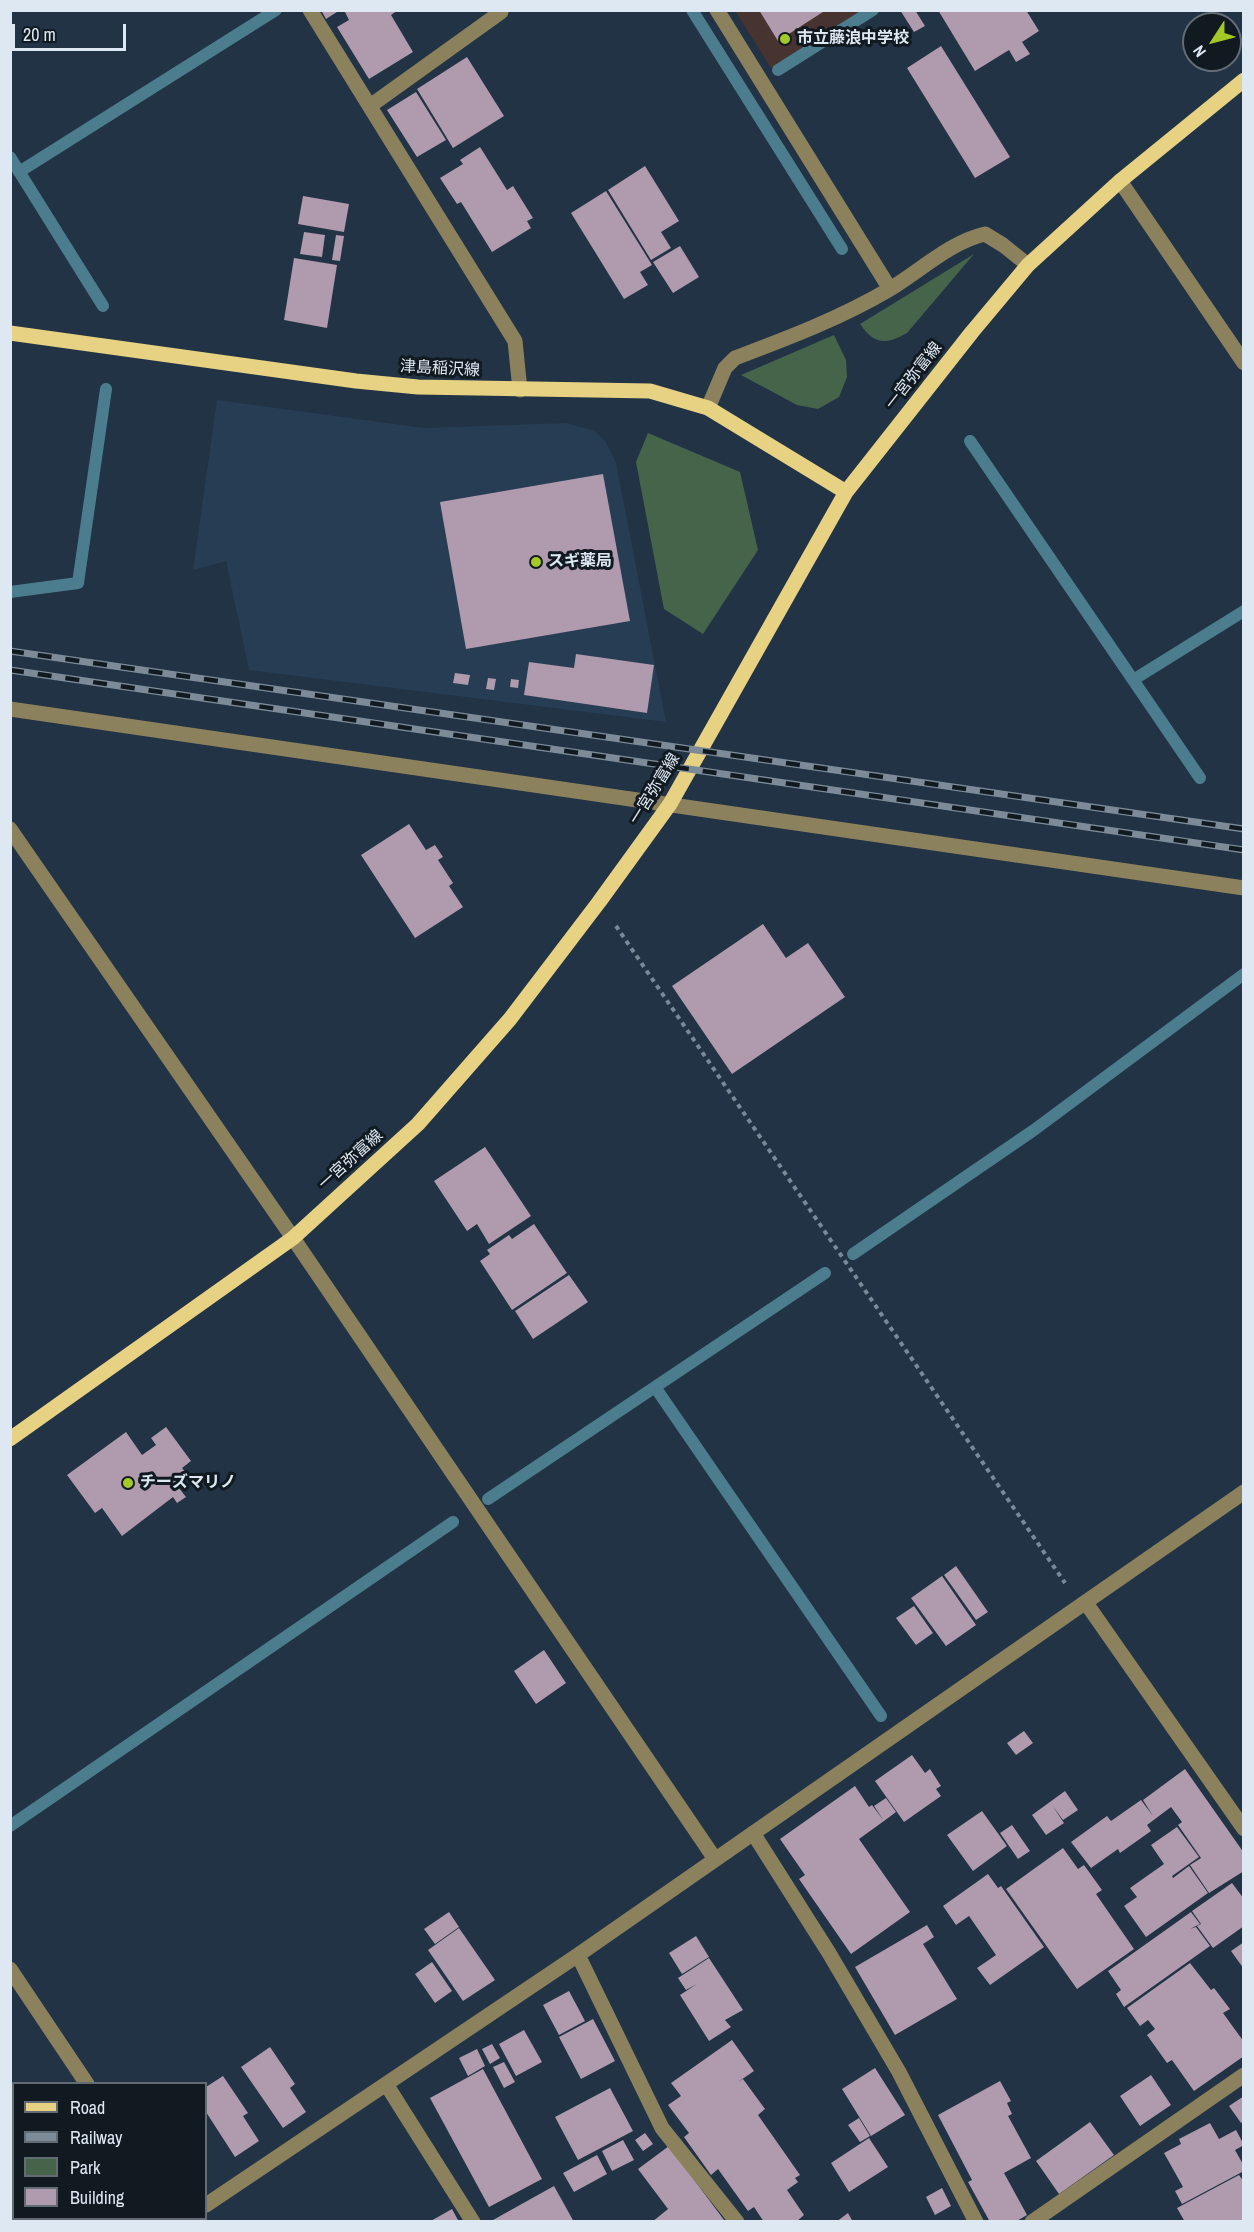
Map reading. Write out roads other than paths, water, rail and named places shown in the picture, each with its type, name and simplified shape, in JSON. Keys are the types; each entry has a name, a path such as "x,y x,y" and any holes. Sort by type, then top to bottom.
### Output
{"main road":[{"name":"一宮弥富線","path":"10,1438 293,1238 418,1124 510,1019 670,804 846,492 972,332 1028,265 1120,181 1244,80"},
{"name":"津島稲沢線","path":"10,333 356,381 418,387 650,391 708,408 846,492"}],"street":[{"path":"310,10 516,340 520,390"},
{"path":"717,10 890,289"},
{"path":"370,106 501,12"},
{"path":"1120,181 1244,363"},
{"path":"708,408 726,368 735,358 828,322 890,289 969,237 985,234 1028,265"},
{"path":"10,709 1244,888"},
{"path":"10,829 293,1238 715,1859"},
{"path":"207,2204 578,1955 1244,1492"},
{"path":"1083,1605 1244,1828"},
{"path":"753,1833 829,1953 899,2072 976,2222"},
{"path":"578,1955 662,2128 737,2222"},
{"path":"10,1970 86,2082"},
{"path":"1032,2222 1244,2075"},
{"path":"386,2084 473,2222"}],"waterway":[{"path":"19,172 276,10"},
{"path":"692,10 842,249"},
{"path":"778,70 873,10"},
{"path":"10,157 103,306"},
{"path":"10,592 78,583 106,389"},
{"path":"970,441 1200,778"},
{"path":"1133,680 1244,611"},
{"path":"853,1254 1034,1130 1244,974"},
{"path":"488,1499 825,1273"},
{"path":"655,1387 881,1716"},
{"path":"10,1826 453,1522"}],"railway":[{"path":"10,651 1244,829"},
{"path":"10,670 1244,850"}],"place":[{"name":"市立藤浪中学校","path":"785,39"},
{"name":"スギ薬局","path":"536,562"},
{"name":"チーズマリノ","path":"128,1483"}]}
